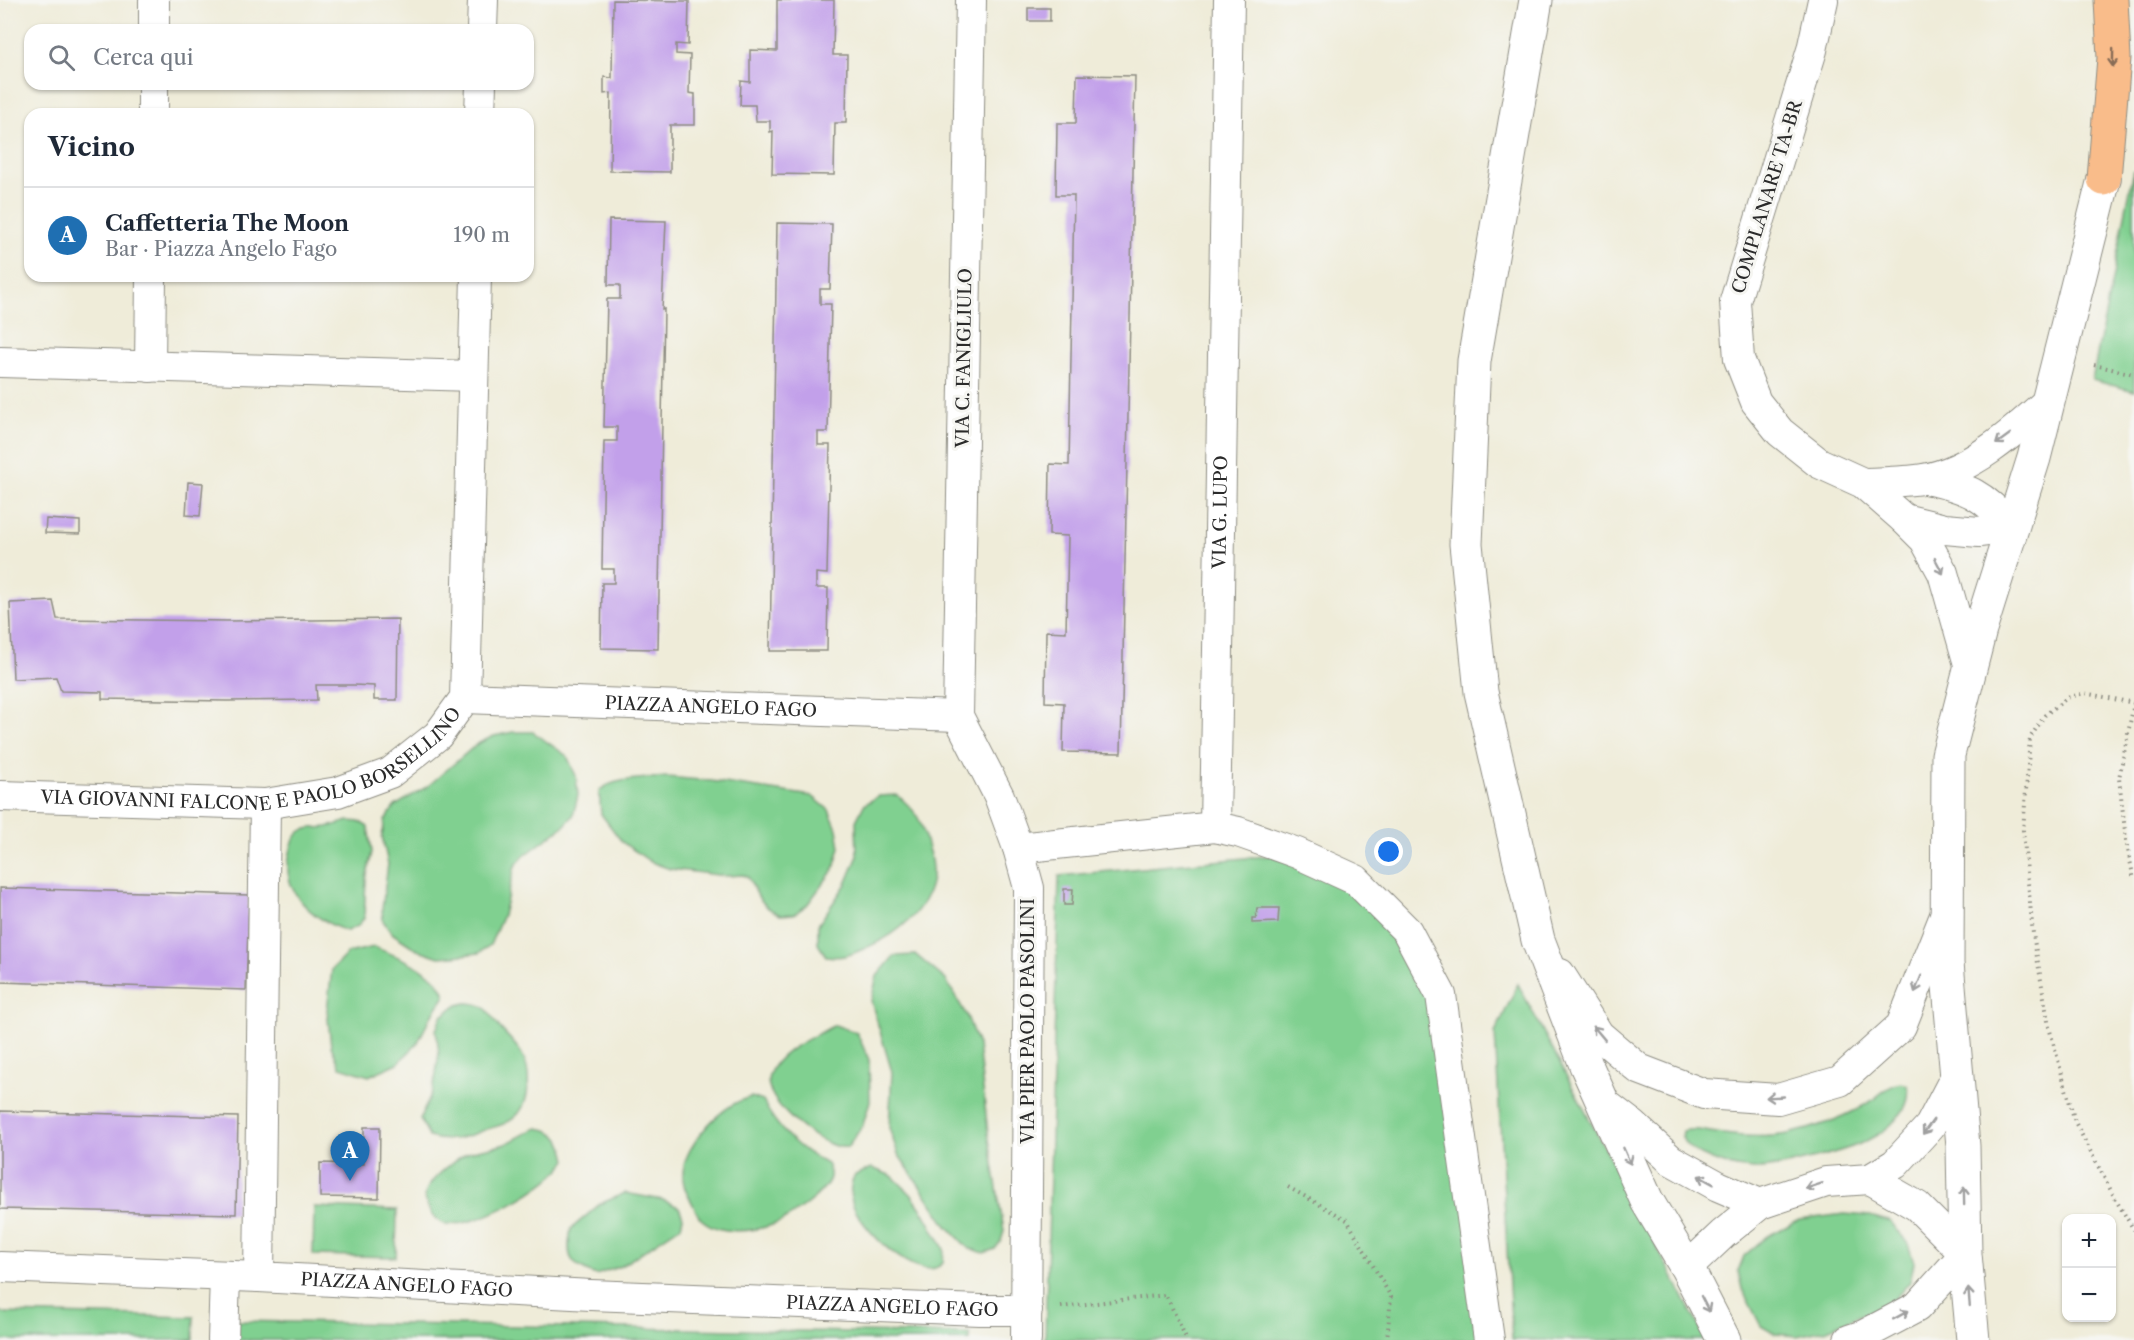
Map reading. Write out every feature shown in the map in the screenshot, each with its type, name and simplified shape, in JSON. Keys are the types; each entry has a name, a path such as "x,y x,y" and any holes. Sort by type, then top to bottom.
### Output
{"highway":[{"path":"2104,179 2114,58 2111,0"},
{"path":"2104,179 2134,74"}],"street":[{"path":"154,0 154,24"},
{"path":"483,0 483,24"},
{"name":"VIA C. FANIGLIULO","path":"958,716 971,0"},
{"name":"VIA G. LUPO","path":"1215,827 1229,0"},
{"path":"1536,0 1474,361 1466,544 1481,692 1538,940 1586,1065 1647,1202 1687,1268 1724,1340"},
{"name":"COMPLANARE TA-BR","path":"1823,0 1812,50 1736,301 1739,359 1756,402 1780,432 1820,463 1863,483"},
{"path":"153,90 153,108"},
{"path":"480,108 481,90"},
{"path":"1972,1340 1965,1254 1963,1146 1947,963 1948,755 1970,668 2034,458 2104,179"},
{"path":"150,367 151,282"},
{"name":"VIA GIOVANNI FALCONE E PAOLO BORSELLINO","path":"0,796 265,804 338,792 390,773 438,735 465,698 476,282"},
{"path":"0,362 474,376"},
{"path":"1863,483 1925,479 1946,473 1982,454 2019,428 2048,401"},
{"path":"1925,479 1972,492 1995,507 2011,528"},
{"path":"1863,483 1924,540 1943,573 1970,668"},
{"path":"1904,519 1945,529 1979,532 2011,528"},
{"name":"PIAZZA ANGELO FAGO","path":"465,698 958,716"},
{"name":"VIA PIER PAOLO PASOLINI","path":"958,716 999,796 1018,848 1029,888 1028,1310 1026,1340"},
{"path":"259,1277 265,804"},
{"path":"1018,848 1215,827 1238,832 1297,853 1356,880 1407,931 1441,995 1489,1340"},
{"path":"1538,940 1599,1035 1639,1069 1704,1094 1778,1099 1840,1080 1901,1026 1947,910"},
{"path":"1687,1268 1723,1234 1760,1204 1826,1182 1870,1179 1895,1164 1930,1126 1956,1076"},
{"path":"1604,1103 1634,1126 1671,1160 1718,1186 1760,1204"},
{"path":"1870,1179 1917,1206 1965,1254"},
{"path":"1849,1340 1864,1335 1917,1307 1965,1254"},
{"name":"PIAZZA ANGELO FAGO","path":"0,1267 259,1277 591,1295 1028,1310"},
{"path":"223,1340 225,1276"}],"path":[{"path":"2134,880 2126,840 2119,778 2134,703 2084,693 2067,698 2045,715 2030,738 2023,830 2033,934 2049,1027 2075,1122 2134,1230"},
{"path":"1288,1187 1347,1220 1391,1297 1387,1340"},
{"path":"1028,1310 1166,1295 1187,1340"}],"green space":[{"path":"2134,170 2134,391 2092,380"},
{"path":"513,732 533,732 567,756 576,776 578,795 573,816 515,866 503,915 490,945 479,953 439,957 416,949 393,934 383,921 382,909 388,864 382,836 385,820 395,806 428,786 477,744 494,736"},
{"path":"667,777 812,796 829,810 837,829 840,847 834,869 807,905 794,914 780,915 768,908 759,898 748,877 670,869 651,862 622,842 601,814 599,791 605,786 622,781"},
{"path":"897,795 910,806 923,829 932,865 932,877 925,900 910,919 881,941 849,955 826,956 818,944 818,925 846,884 857,858 856,821 864,805 878,796"},
{"path":"349,821 360,822 368,827 372,852 366,879 364,918 358,926 347,931 323,920 302,902 294,892 288,867 290,850 300,832"},
{"path":"1297,853 1356,880 1441,995 1489,1340 1045,1340 1059,876"},
{"path":"374,947 426,972 442,987 445,996 430,1018 417,1044 398,1063 369,1076 340,1067 331,1046 327,1010 332,969 348,953"},
{"path":"916,955 946,980 967,1016 978,1045 988,1133 1004,1231 995,1249 984,1253 968,1248 947,1226 898,1154 889,1128 892,1072 871,1001 877,976 894,956"},
{"path":"1518,984 1706,1340 1512,1340 1495,1033"},
{"path":"473,1003 487,1009 521,1052 526,1062 527,1093 519,1113 506,1123 462,1138 436,1139 429,1137 420,1119 435,1080 439,1053 436,1030 441,1017 455,1006"},
{"path":"835,1025 857,1033 869,1060 870,1101 863,1125 848,1147 824,1142 796,1123 774,1098 769,1086 769,1075 780,1058 798,1045"},
{"path":"1901,1083 1907,1085 1907,1102 1891,1125 1858,1144 1812,1159 1764,1168 1740,1168 1701,1155 1687,1146 1682,1137 1683,1131 1693,1130 1756,1137 1797,1132 1853,1111 1890,1087"},
{"path":"751,1097 763,1101 775,1121 790,1138 827,1164 830,1177 815,1197 798,1211 775,1224 736,1231 716,1228 700,1218 686,1191 683,1179 685,1162 690,1150 716,1117 724,1110"},
{"path":"538,1128 545,1129 559,1138 567,1160 546,1182 512,1204 475,1220 445,1224 433,1216 426,1203 426,1191 445,1169 470,1152 505,1144"},
{"path":"872,1168 892,1176 911,1194 944,1249 943,1263 932,1269 905,1261 891,1251 865,1225 852,1202 850,1188 855,1175"},
{"path":"625,1193 663,1200 679,1207 683,1217 681,1226 621,1266 596,1275 580,1267 571,1259 569,1247 571,1229 600,1204"},
{"path":"314,1207 397,1210 396,1257 313,1255"},
{"path":"1844,1214 1870,1216 1891,1222 1908,1244 1914,1262 1910,1282 1892,1302 1825,1330 1797,1336 1775,1334 1761,1326 1742,1289 1738,1271 1744,1256 1766,1237 1799,1220"},
{"path":"0,1313 194,1317 193,1340 0,1340"},
{"path":"236,1321 970,1334 970,1340 235,1340"}],"building":[{"path":"613,0 689,1 688,45 676,44 676,54 690,55 689,93 695,94 695,125 670,125 670,172 610,171 611,93 604,94 604,77 612,78"},
{"path":"777,0 834,0 833,55 847,55 846,123 835,123 834,175 772,174 773,131 770,132 770,121 756,121 755,105 740,105 741,81 750,82 750,50 777,51"},
{"path":"1028,8 1050,8 1050,21 1028,21"},
{"path":"1077,75 1135,76 1121,753 1063,752 1064,703 1045,702 1046,631 1066,632 1068,536 1049,535 1050,464 1069,465 1074,195 1056,195 1057,123 1076,123"},
{"path":"609,220 666,221 662,310 664,309 658,649 601,648 602,583 614,583 614,569 602,569 604,441 617,441 617,427 604,427 607,299 620,299 620,285 608,285"},
{"path":"777,223 832,224 830,289 820,289 820,304 831,304 828,432 818,432 818,445 830,445 827,574 816,573 816,588 828,588 827,651 770,651"},
{"path":"188,482 203,483 200,516 186,515"},
{"path":"46,519 80,521 80,534 45,533"},
{"path":"53,601 57,619 228,621 398,619 397,700 374,700 374,686 354,685 316,685 317,700 102,699 102,692 61,691 56,677 13,679 10,603"},
{"path":"0,888 249,895 246,990 0,982"},
{"path":"1064,889 1073,889 1072,905 1064,905"},
{"path":"1257,908 1279,908 1278,922 1252,923 1252,918 1256,918"},
{"path":"0,1111 238,1117 236,1214 0,1209"},
{"path":"364,1127 380,1127 379,1198 320,1197 320,1163 364,1164"}],"place":[{"name":"Caffetteria The Moon","path":"350,1181"}]}
